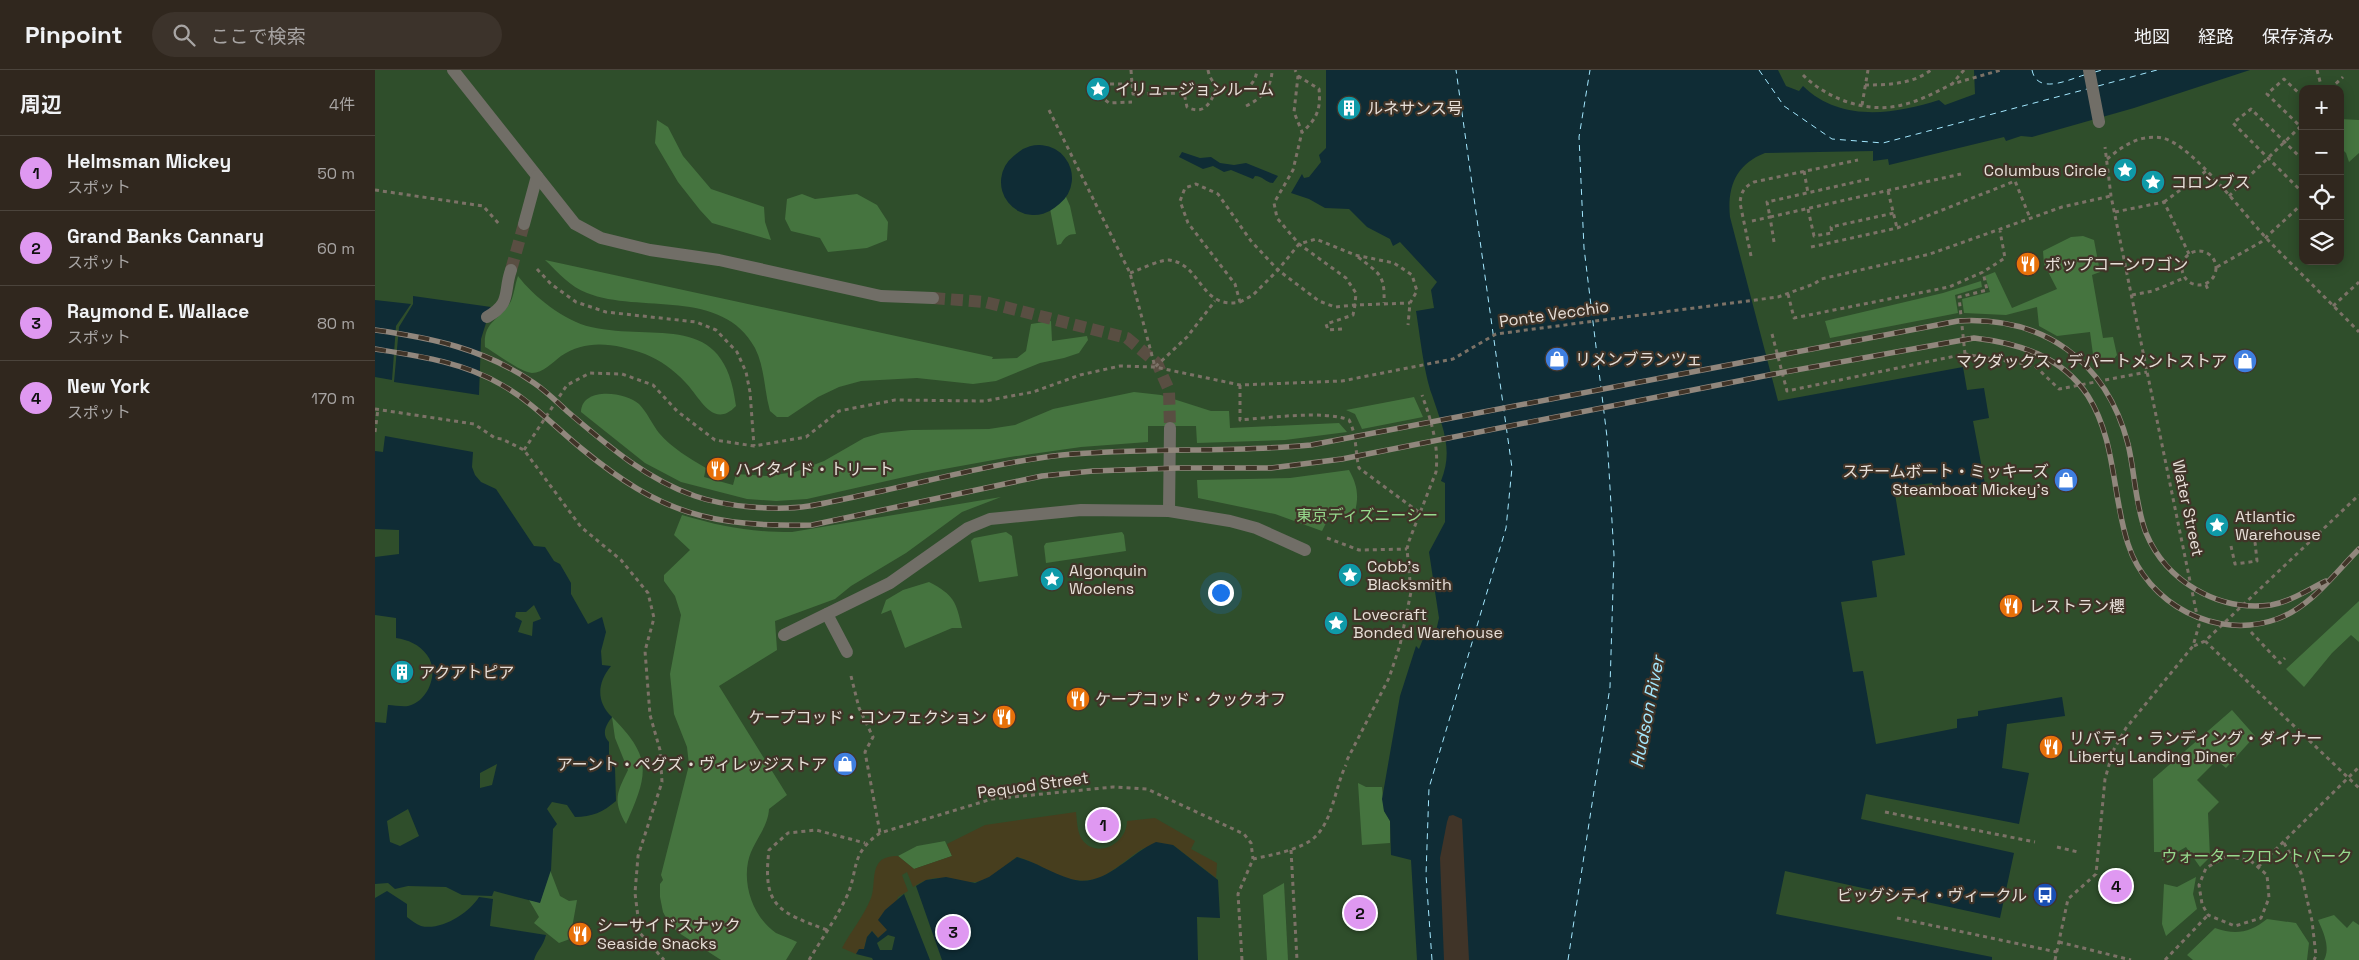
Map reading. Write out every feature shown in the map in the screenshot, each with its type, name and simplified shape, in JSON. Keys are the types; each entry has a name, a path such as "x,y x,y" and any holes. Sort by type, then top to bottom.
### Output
{"street":[{"path":"453,70 575,224 601,238 649,250 719,260 881,296 933,298"},
{"path":"2089,70 2099,122"},
{"path":"524,224 537,176"},
{"path":"487,317 499,310 506,300 511,270"},
{"path":"1169,511 1170,428"},
{"path":"784,635 889,582 979,522 1081,510 1169,511 1230,521 1255,528 1305,550"},
{"path":"827,614 847,652"}],"path":[{"path":"1131,70 1133,94 1184,93 1187,107 1194,111 1203,110 1208,106 1217,87"},
{"path":"1208,70 1210,80 1217,87 1230,92 1239,92 1253,82 1257,70"},
{"path":"1246,106 1263,95 1269,84 1272,70"},
{"path":"1295,70 1298,76 1319,89 1319,112 1313,123 1302,132"},
{"path":"1862,104 1868,70"},
{"path":"1865,85 1895,84 1925,75 1931,70"},
{"path":"1952,84 1964,70"},
{"path":"1803,75 1814,86 1843,101 1883,108 1902,106 1925,98 1952,84 2001,70"},
{"path":"2317,71 2321,85"},
{"path":"1298,76 1294,112 1302,132 1293,170 1274,203 1277,218 1299,244 1346,278 1356,293 1353,315 1326,324 1328,330 1342,329"},
{"path":"2334,85 2343,77"},
{"path":"2299,93 2284,79 2267,94 2299,123"},
{"path":"1131,102 1109,103 1100,96 1093,97 1093,84 1132,84"},
{"path":"2299,156 2251,109 2233,123 2299,188"},
{"path":"1049,110 1130,273 1155,367 1187,336 1215,301"},
{"name":"Water Street","path":"2059,942 2068,899 2096,874 2105,779 2113,751 2126,728 2193,646 2199,625 2111,196 2107,159 2099,122"},
{"path":"2229,196 2299,129"},
{"path":"2107,159 2127,143 2145,138 2163,138 2178,145 2206,171 2266,238 2359,332"},
{"path":"1751,256 1740,203 1745,186 1754,182 1857,160"},
{"path":"1804,171 1809,193"},
{"path":"2115,212 2164,202 2206,171"},
{"path":"1752,221 1961,174"},
{"path":"1774,242 1767,202 1869,179"},
{"path":"1811,247 1897,228 2015,181 2030,218"},
{"path":"1240,302 1235,284 1188,223 1180,201 1185,188 1195,184 1218,194 1251,241 1278,270 1319,301 1335,307 1410,303"},
{"path":"375,190 483,206 501,227"},
{"path":"1888,191 1897,228"},
{"name":"Ponte Vecchio","path":"524,450 567,384 589,373 622,374 653,385 677,411 715,440 754,446 806,437 839,411 895,400 985,401 1033,392 1081,375 1120,366 1155,367 1240,384 1342,382 1453,359 1495,334 1778,297 1821,280 1930,254 2062,207 2111,196"},
{"path":"2164,202 2189,254"},
{"path":"2217,267 2208,253 2197,251 2189,254 2181,266 2184,278 2194,285 2206,285 2214,278 2217,267 2266,238 2299,207"},
{"path":"1809,209 1814,236 1832,233 1831,227 1894,213"},
{"path":"1788,294 1794,318 1949,287 1983,272 2005,258 2000,230"},
{"path":"1130,273 1168,259 1183,264 1215,301 1229,304 1240,302 1253,295 1278,270 1299,244 1315,239 1355,255 1394,263 1412,275 1417,291 1410,303 1408,325"},
{"path":"1355,255 1373,269 1385,283 1384,303"},
{"path":"532,263 551,284 576,302 606,312 696,322 716,330 737,352 746,372 750,392 754,446"},
{"path":"1965,354 1959,297 1987,290 1983,272"},
{"path":"2132,295 2153,291 2184,278"},
{"path":"2333,306 2359,282"},
{"path":"2206,285 2209,292"},
{"path":"1772,334 1787,391 1965,354 2035,366 2059,389 2147,372"},
{"path":"1240,384 1240,420 1317,416 1343,417 1349,420 1355,431 1355,451 1359,468 1420,513"},
{"path":"1347,760 1389,678 1400,645 1411,592 1407,549 1436,472 1433,423 1422,396"},
{"path":"375,432 377,409 475,424 495,438 502,439 524,450 581,527 621,560 647,593 655,618 645,651 650,715 660,750 662,782 638,856 635,893 640,933 664,960"},
{"path":"2193,646 2205,642 2359,495"},
{"path":"1305,550 1314,534 1359,550 1407,549"},
{"path":"2231,546 2235,564 2257,561 2255,542"},
{"path":"2251,632 2280,663 2285,658"},
{"path":"2205,642 2359,788"},
{"path":"850,672 859,708 873,737 865,752 880,833"},
{"path":"1243,960 1238,894 1253,859 1291,850 1315,837 1327,818 1338,780 1346,765"},
{"path":"2258,867 2359,768"},
{"name":"Pequod Street","path":"865,843 880,833 992,799 1113,787 1147,789 1244,834 1251,843 1253,859"},
{"path":"1885,812 2035,842"},
{"path":"809,960 827,930 846,898 858,857 865,843 816,830 788,833 769,850 766,875 772,900 787,915 827,930"},
{"path":"2283,843 2301,874 2312,922 2316,956 2314,960"},
{"path":"2057,847 2078,852"},
{"path":"1291,850 1297,960"},
{"path":"2227,856 2251,861 2267,875 2269,898 2261,918 2235,926 2208,915 2202,904 2199,885 2206,868 2227,856"},
{"path":"2165,960 2208,915"},
{"path":"1897,918 2057,952"},
{"path":"2055,960 2059,942 2131,960"}],"green space":[{"name":"東京ディズニーシー","path":"375,70 2359,70 2359,960 375,960"},
{"path":"2344,119 2359,120 2359,153 2349,162 2344,151"},
{"path":"657,120 668,127 683,156 711,189 764,207 765,222 771,240 712,223 678,182 655,143"},
{"path":"1059,181 1070,206 1076,234 1069,235 1061,244 1057,245 1046,188"},
{"path":"802,194 815,199 857,194 877,205 888,222 887,240 867,248 828,252 820,238 791,231 785,219 787,199"},
{"path":"2083,236 2094,240 2100,272 2092,275 2103,338 2113,337 2117,355 2113,360 2094,362 2090,332 2057,336 2039,326 2037,307 2006,315 1964,313 1962,299 1990,292 1985,276 1995,272 2012,308 2057,289 2044,264 2043,251 2071,237"},
{"path":"545,260 993,357 992,359 1017,358 1026,351 1031,324 1051,321 1052,341 1087,336 1088,340 1079,353 1040,363 996,381 973,384 917,378 861,381 839,387 818,397 788,417 777,417 770,411 763,371 755,348 740,329 722,317 701,309 679,305 608,299 587,293 570,283"},
{"path":"518,276 532,292 550,307 581,324 615,331 684,336 702,342 718,355 729,375 736,406 728,412 714,413 707,409 691,388 667,366 645,354 613,345 592,345 571,350 548,367 536,373 527,372 515,366 485,347 485,338 492,322 510,303"},
{"path":"1981,281 1982,287 1955,295 1958,313 1830,338 1825,321 1943,293"},
{"path":"1134,392 1161,395 1211,411 1229,411 1230,428 1339,423 1347,432 1285,440 1197,443 1196,426 1148,426 1148,442 1081,447 1010,457 922,473 807,499 776,501 747,499 681,482 645,463 581,412 583,404 589,398 596,395 615,394 633,400 642,407 656,429 669,443 706,468 704,477 733,485 736,474 768,476 795,472 824,461 864,438 881,433 911,430 989,429 1015,425 1053,409"},
{"path":"1414,397 1423,417 1362,429 1355,414 1346,410"},
{"path":"1349,470 1355,482 1357,494 1353,519 1333,509 1322,531 1275,514 1198,498 1197,480 1290,478"},
{"path":"1001,497 962,512 906,553 851,586 835,599 775,621 777,650 719,686 787,795 769,809 766,823 750,855 747,882 756,911 768,927 776,933 797,942 786,960 721,960 679,933 670,925 663,912 660,884 663,880 661,875 689,765 687,747 674,714 670,674 681,615 675,596 664,581 664,575 690,550 674,535 682,515 736,528 792,532"},
{"path":"1006,532 1012,536 1018,576 979,582 971,541 974,538"},
{"path":"1122,532 1126,551 1046,563 1044,546 1046,543"},
{"path":"929,582 944,591 953,600 962,628 952,628 905,648 891,610 881,614 886,600 903,590"},
{"path":"2359,601 2359,642 2351,635 2332,653 2304,687 2286,669"},
{"path":"2232,710 2255,736 2226,768 2217,760 2197,780 2219,802 2208,813 2210,857 2200,867 2186,847 2162,861 2161,852 2154,852 2153,779"},
{"path":"612,717 635,744 643,767 639,792 626,824 619,809 618,797 628,770 615,738"},
{"path":"1358,783 1366,787 1382,787 1384,811 1390,821 1390,843 1362,845"},
{"path":"945,841 952,856 914,869 898,856 917,846"},
{"path":"550,870 560,896 569,901 577,900 570,939 559,943 534,923 539,917 529,900 540,902"},
{"path":"2196,877 2193,894 2197,909 2166,936 2162,924 2164,884 2177,887"},
{"path":"1284,883 1288,960 1267,960 1263,895"},
{"path":"2334,915 2347,928 2353,921 2359,925 2359,960 2324,960 2327,950 2324,934 2318,920"},
{"path":"2267,919 2296,923 2309,943 2307,960 2193,960 2187,955 2215,928 2229,932 2248,930"}],"sand":[{"path":"1076,812 1080,836 1090,847 1097,849 1111,846 1117,842 1126,829 1127,821 1155,818 1195,841 1191,849 1217,863 1216,878 1173,845 1142,849 1109,873 1093,880 1084,881 1059,876 1032,862 1017,857 991,877 979,882 936,878 929,879 913,887 907,872 902,875 908,891 898,897 888,930 878,938 872,931 867,937 864,949 859,949 856,954 842,948 868,905 872,894 876,868 884,858 898,856 914,869 952,856 947,844 985,825"}],"water":[{"name":"Hudson River","path":"1326,70 1778,70 1786,86 1799,91 1803,86 1818,98 1834,106 1869,112 1905,109 1939,100 1945,105 1975,94 1974,70 2250,70 2134,108 2032,137 2021,136 2006,141 2004,137 1889,165 1888,159 1873,161 1873,151 1765,153 1747,163 1740,170 1732,186 1729,206 1730,217 1778,401 1963,367 1967,390 1984,388 1989,418 1973,421 1985,484 1935,492 1932,483 1894,488 1905,555 1872,561 1877,597 1841,602 1853,672 1863,671 1876,744 1957,728 1957,719 1978,716 1978,711 2062,697 2065,716 2007,724 2002,768 2029,773 2019,824 1866,794 1861,819 2014,853 2000,918 1785,871 1776,914 1992,957 1992,960 1417,960 1411,860 1391,855 1390,821 1384,811 1382,799 1400,696 1416,646 1419,649 1423,639 1434,640 1439,618 1429,552 1445,522 1445,483 1441,481 1445,469 1447,448 1443,427 1429,386 1416,311 1434,308 1431,290 1437,282 1400,242 1393,246 1390,239 1367,227 1349,209 1325,208 1309,199 1291,193 1302,174 1304,178 1309,177 1321,162 1319,155 1326,148"},
{"path":"1182,152 1200,158 1211,157 1220,163 1234,165 1246,163 1278,176 1273,183 1258,176 1255,176 1253,179 1231,170 1224,172 1213,166 1203,169 1179,157"},
{"path":"413,296 491,307 481,339 479,395 394,382 399,327 413,304"},
{"path":"375,300 411,304 396,326 392,380 375,377"},
{"path":"385,436 473,452 472,467 475,475 481,482 496,489 534,546 545,547 554,561 560,564 571,583 571,594 588,624 602,617 606,632 601,651 602,665 611,666 603,679 600,692 603,705 612,717 606,726 605,736 609,742 609,754 615,768 616,801 597,813 575,817 567,805 552,802 547,809 557,824 553,829 551,870 540,903 494,891 492,896 462,895 446,887 408,886 395,889 388,883 375,884 375,722 386,723 388,705 408,706 421,699 426,693 432,678 431,662 427,655 417,645 396,638 396,618 375,615 375,557 399,554 399,530 375,529 375,451 383,452","holes":["534,605 541,619 533,622 532,636 518,632 522,621 515,617 516,612 526,612","497,764 492,785 480,788 480,773","408,809 419,836 400,846 390,842 387,821"]},
{"path":"1156,842 1173,845 1218,880 1220,918 1197,917 1198,960 942,960 916,886 926,880 946,877 975,883 989,877 1017,857 1057,874 1083,881 1105,875"},
{"path":"387,891 407,904 407,917 421,926 437,926 462,915 479,897 493,899 490,926 546,935 534,960 375,960 375,898"},
{"path":"904,894 930,960 873,960 872,958 856,954 859,949 864,949 867,937 872,931 878,938 887,930 878,920 885,910","holes":["888,935 895,937 892,950 880,950 877,943"]}],"pier":[{"path":"1453,815 1462,819 1469,960 1444,960 1440,858 1447,822 1449,816"}],"waterway":[{"path":"1034,182 1039,178"}],"ferry route":[{"path":"1432,960 1426,875 1429,788 1506,528 1512,468 1456,70"},
{"path":"1568,960 1610,687 1614,555 1607,437 1584,248 1579,137 1590,70"},
{"path":"1759,70 1784,106 1832,139 1883,143 2087,89"},
{"path":"2032,70 2035,78 2046,84 2054,84 2084,75"},
{"path":"2095,72 2102,70"},
{"path":"2098,86 2157,70"}],"tunnel":[{"path":"511,270 524,224"},
{"path":"933,298 985,302 1127,338 1157,363 1169,390 1170,428"}],"railway":[{"path":"375,330 437,341 477,353 515,371 543,390 597,437 628,460 677,489 721,503 782,508 818,504 994,466 1062,455 1124,451 1249,449 1311,445 1958,321 1989,321 2017,326 2043,336 2067,349 2087,367 2104,389 2118,414 2128,444 2142,522 2146,533 2155,550 2180,579 2196,590 2213,598 2251,606 2271,605 2285,601 2326,581"},
{"path":"375,349 424,357 456,365 487,377 513,392 533,407 610,471 637,489 663,502 689,512 716,519 776,525 812,525 1042,476 1093,471 1178,468 1271,468 1342,459 1774,374 1974,338 2023,348 2052,361 2077,382 2088,396 2104,431 2123,525 2128,544 2137,565 2151,584 2167,600 2187,612 2208,621 2231,625 2254,625 2277,619 2301,607 2359,549"}],"place":[{"name":"イリュージョンルーム","path":"1098,89"},
{"name":"ルネサンス号","path":"1349,108"},
{"name":"Columbus Circle","path":"2125,170"},
{"name":"コロンブス","path":"2153,182"},
{"name":"ポップコーンワゴン","path":"2028,264"},
{"name":"リメンブランツェ","path":"1557,359"},
{"name":"マクダックス・デパートメントストア","path":"2245,361"},
{"name":"ハイタイド・トリート","path":"718,469"},
{"name":"スチームボート・ミッキーズ Steamboat Mickey's","path":"2066,480"},
{"name":"Atlantic Warehouse","path":"2217,525"},
{"name":"Cobb’s Blacksmith","path":"1350,575"},
{"name":"Algonquin Woolens","path":"1052,579"},
{"name":"レストラン櫻","path":"2011,606"},
{"name":"Lovecraft Bonded Warehouse","path":"1336,623"},
{"name":"アクアトピア","path":"402,672"},
{"name":"ケープコッド・クックオフ","path":"1078,699"},
{"name":"ケープコッド・コンフェクション","path":"1004,717"},
{"name":"リバティ・ランディング・ダイナー Liberty Landing Diner","path":"2051,747"},
{"name":"アーント・ペグズ・ヴィレッジストア","path":"845,764"},
{"name":"Helmsman Mickey","path":"1103,825"},
{"name":"New York","path":"2116,886"},
{"name":"ビッグシティ・ヴィークル","path":"2045,895"},
{"name":"Grand Banks Cannary","path":"1360,913"},
{"name":"Raymond E. Wallace","path":"953,932"},
{"name":"シーサイドスナック Seaside Snacks","path":"580,934"}],"park label":[{"name":"ウォーターフロントパーク","path":"2257,856"}]}
